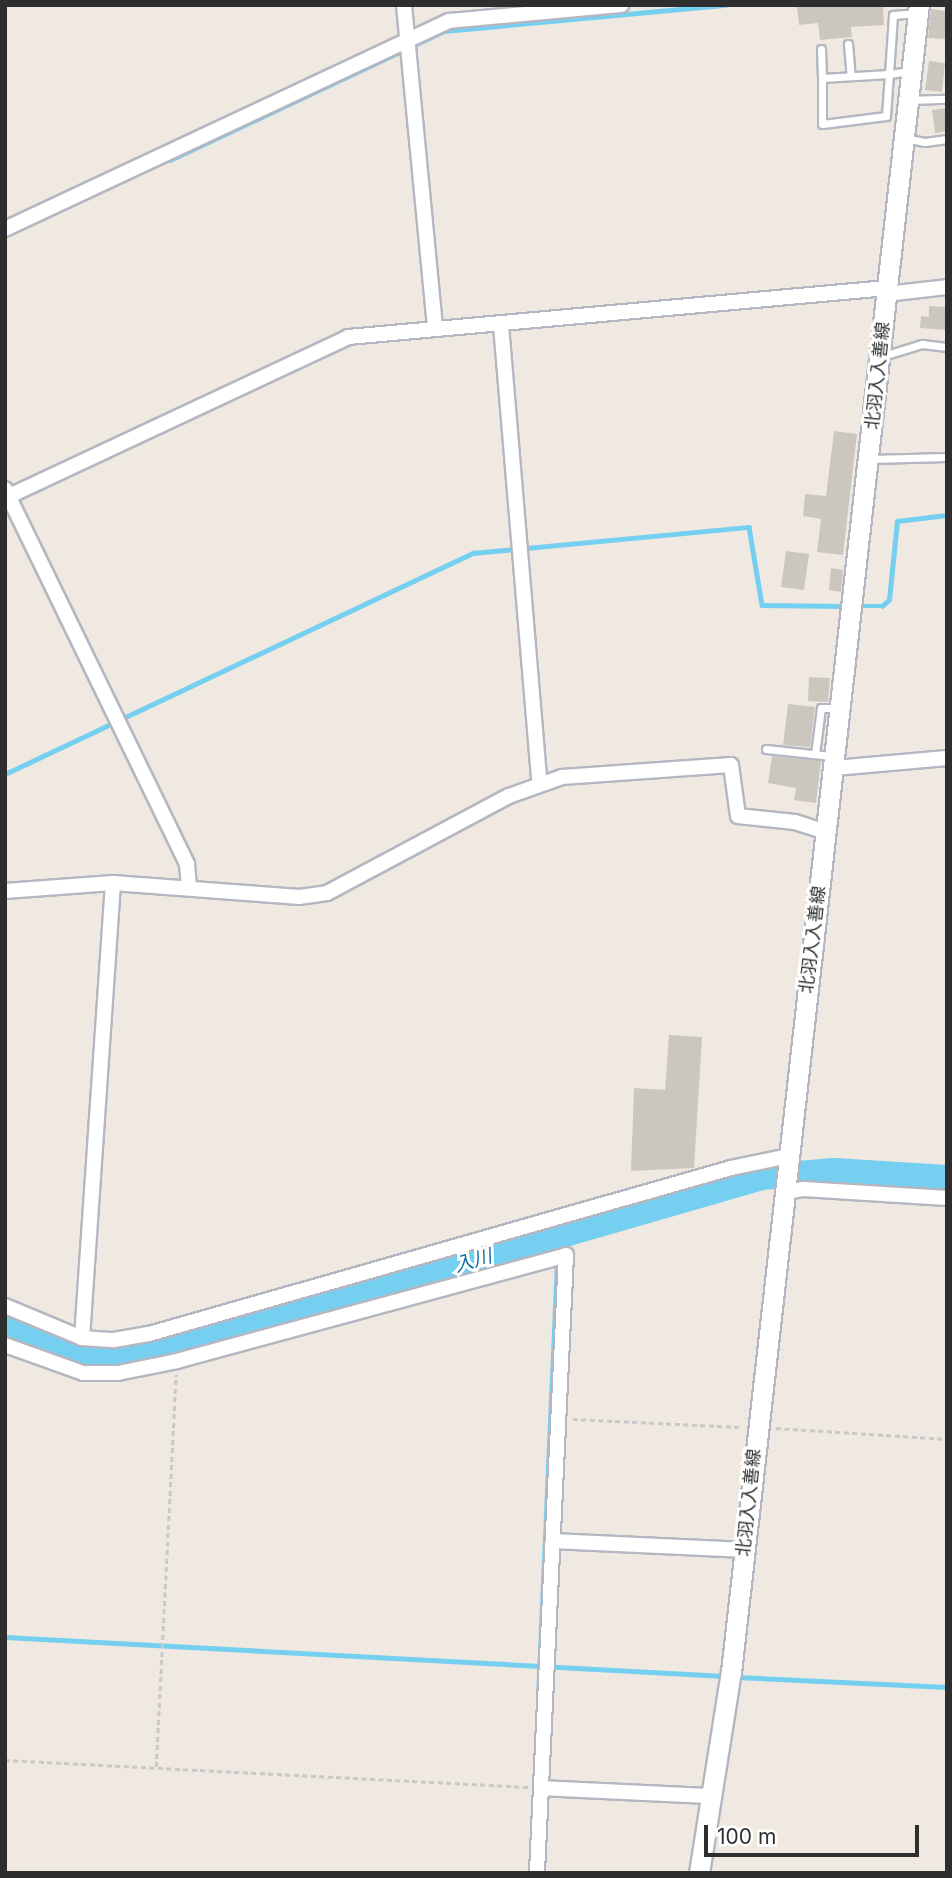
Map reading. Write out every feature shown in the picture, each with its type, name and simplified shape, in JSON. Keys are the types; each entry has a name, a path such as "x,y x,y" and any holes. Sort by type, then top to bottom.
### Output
{"main road":[{"name":"北羽入入善線","path":"699,1873 745,1550 757,1427 836,762 918,9"}],"street":[{"path":"404,5 435,329"},
{"path":"5,229 406,38 449,21 621,5"},
{"path":"189,886 187,864 6,495 317,349 348,337 947,287"},
{"path":"501,325 539,782"},
{"path":"836,762 947,758"},
{"path":"5,891 113,883 189,886 299,897 327,893 539,782 731,765 738,816 796,822 826,832"},
{"path":"82,1338 113,883"},
{"path":"5,1306 82,1338 114,1340 149,1334 731,1168 789,1159"},
{"path":"785,1189 947,1198"},
{"path":"5,1345 83,1373 118,1373 177,1361 566,1255 537,1873"},
{"path":"554,1541 745,1550"},
{"path":"541,1788 712,1796"}],"lane":[{"path":"821,49 822,124 886,116 893,15 918,9"},
{"path":"848,44 851,76"},
{"path":"822,78 911,71"},
{"path":"908,100 947,99"},
{"path":"904,138 926,142 947,139"},
{"path":"880,357 922,344 947,347"},
{"path":"870,459 947,457"},
{"path":"815,754 821,708 842,708"},
{"path":"766,750 815,754 836,762"}],"path":[{"path":"156,1767 177,1361"},
{"path":"559,1419 757,1427 947,1439"},
{"path":"5,1760 541,1788"}],"building":[{"path":"883,5 884,25 851,27 852,37 820,40 818,23 799,25 797,7"},
{"path":"931,9 947,11 945,39 928,38"},
{"path":"929,61 945,63 942,92 925,90"},
{"path":"947,108 947,131 935,133 932,110"},
{"path":"929,306 947,307 947,330 920,328 921,316 929,317"},
{"path":"834,431 857,434 843,555 817,552 821,519 803,516 805,494 826,496"},
{"path":"786,551 809,554 804,590 781,587"},
{"path":"831,568 843,570 841,592 829,590"},
{"path":"809,677 830,678 828,702 808,701"},
{"path":"788,704 815,707 810,747 783,745"},
{"path":"772,756 821,761 816,803 794,800 796,788 768,783"},
{"path":"669,1035 702,1037 694,1168 631,1171 634,1088 665,1090"}],"waterway":[{"path":"170,160 444,31 726,5"},
{"path":"857,606 882,606 889,600 897,521 947,515"},
{"path":"5,774 473,553 749,527 762,605 845,606"},
{"name":"入川","path":"5,1327 56,1349 105,1359 147,1355 762,1177 834,1171 947,1178"},
{"path":"557,1253 558,1238"},
{"path":"538,1697 557,1262"},
{"path":"5,1637 724,1676"},
{"path":"737,1677 947,1687"}]}
